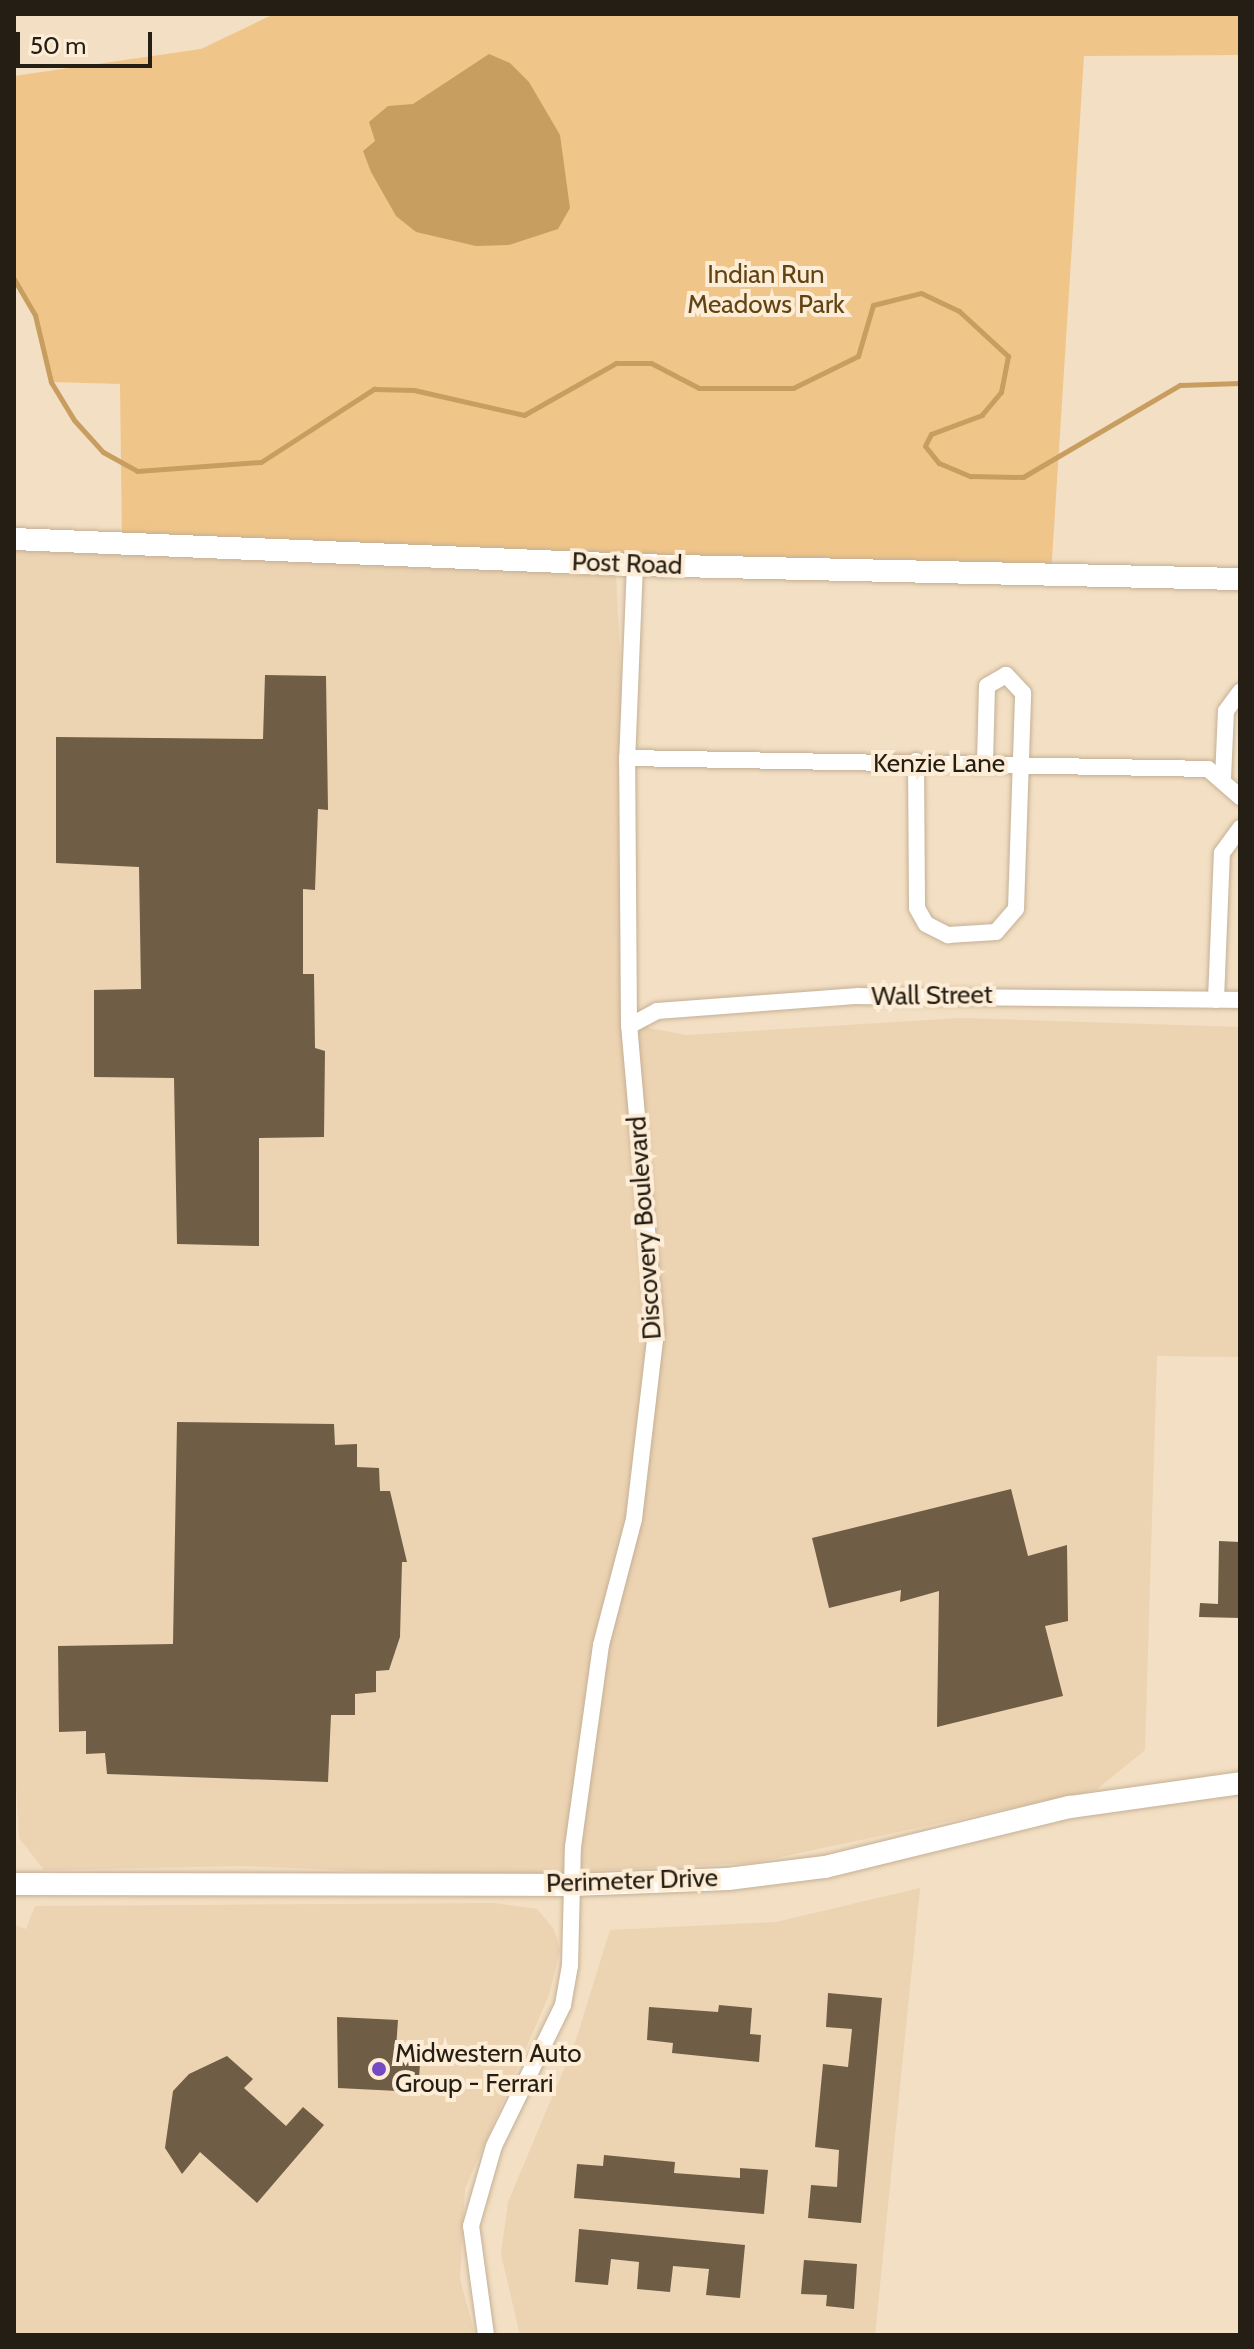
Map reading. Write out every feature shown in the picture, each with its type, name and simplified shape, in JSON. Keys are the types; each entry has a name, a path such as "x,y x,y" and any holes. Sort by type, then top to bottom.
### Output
{"main road":[{"name":"Post Road","path":"14,539 635,565 1240,579"},
{"name":"Perimeter Drive","path":"14,1884 572,1885 825,1867 1070,1807 1240,1783"}],"street":[{"name":"Discovery Boulevard","path":"486,2335 471,2226 479,2184 563,2005 572,1885 601,1645 634,1519 656,1333 629,1026 627,758 635,565"},
{"path":"916,761 917,908 926,924 948,935 996,932 1016,909 1023,693 1006,675 987,686 985,763"},
{"path":"1240,692 1226,711 1223,779 1240,797"},
{"name":"Kenzie Lane","path":"627,758 916,761 1208,769 1223,779"},
{"path":"1216,1000 1222,853 1240,828"},
{"name":"Wall Street","path":"629,1026 657,1011 858,996 1240,1000"}],"shaded area":[{"path":"489,54 510,63 529,82 560,135 570,208 558,229 509,245 476,246 416,232 396,216 363,151 375,141 369,122 388,106 413,104"},
{"path":"14,550 616,575 622,698 620,995 649,1028 686,1035 961,1018 1240,1027 1240,1357 1157,1356 1145,1750 1096,1790 753,1863 486,1876 242,1866 44,1870 19,1838 14,1750"},
{"path":"920,1888 875,2335 520,2335 501,2254 508,2202 576,2040 610,1930 776,1922"},
{"path":"494,1903 537,1909 554,1929 560,1950 549,1995 465,2189 460,2279 475,2335 14,2335 14,1925 26,1929 35,1906"}],"green space":[{"name":"Indian Run Meadows Park","path":"274,14 1240,14 1240,55 1084,56 1051,575 122,542 120,384 51,382 35,315 14,279 14,76 201,49"}],"building":[{"path":"265,675 326,676 328,810 318,809 315,890 303,889 303,974 314,974 315,1048 325,1051 324,1137 259,1138 259,1246 177,1244 174,1078 94,1077 94,990 141,989 139,867 56,863 56,737 263,739"},
{"path":"177,1422 334,1424 335,1445 357,1444 357,1467 379,1468 380,1491 390,1491 407,1562 402,1562 400,1637 389,1670 376,1671 376,1692 355,1694 355,1715 331,1715 328,1782 107,1774 105,1753 86,1754 86,1731 59,1732 58,1646 173,1644"},
{"path":"1011,1489 1028,1556 1067,1545 1068,1621 1045,1626 1063,1696 937,1727 939,1591 900,1602 901,1590 829,1608 812,1538"},
{"path":"1219,1541 1240,1542 1240,1618 1199,1617 1200,1603 1218,1604"},
{"path":"828,1993 882,1998 861,2223 808,2218 811,2185 837,2187 839,2150 815,2147 823,2064 848,2067 852,2029 826,2027"},
{"path":"719,2005 752,2008 750,2034 761,2035 759,2062 672,2053 673,2043 647,2040 649,2007 718,2012"},
{"name":"Midwestern Auto Group - Ferrari","path":"337,2017 398,2020 396,2049 421,2050 418,2092 338,2088"},
{"path":"227,2056 253,2079 244,2088 286,2126 303,2107 324,2125 257,2203 200,2152 182,2174 165,2148 173,2091 189,2074"},
{"path":"604,2155 675,2162 674,2173 740,2178 740,2168 768,2170 764,2214 574,2198 577,2164 603,2166"},
{"path":"579,2229 745,2245 740,2298 706,2295 709,2269 673,2266 670,2292 637,2289 639,2262 611,2259 608,2285 575,2282"},
{"path":"804,2260 857,2264 854,2309 826,2306 827,2295 801,2294"}],"waterway":[{"path":"14,279 35,315 51,382 74,420 103,452 137,471 261,462 374,389 414,390 524,415 616,363 651,363 699,388 793,388 858,356 873,305 921,293 959,311 1008,356 1001,392 982,415 931,434 925,446 939,463 970,476 1023,477 1180,385 1240,383"}],"place":[{"name":"Midwestern Auto Group - Ferrari","path":"379,2069"}]}
